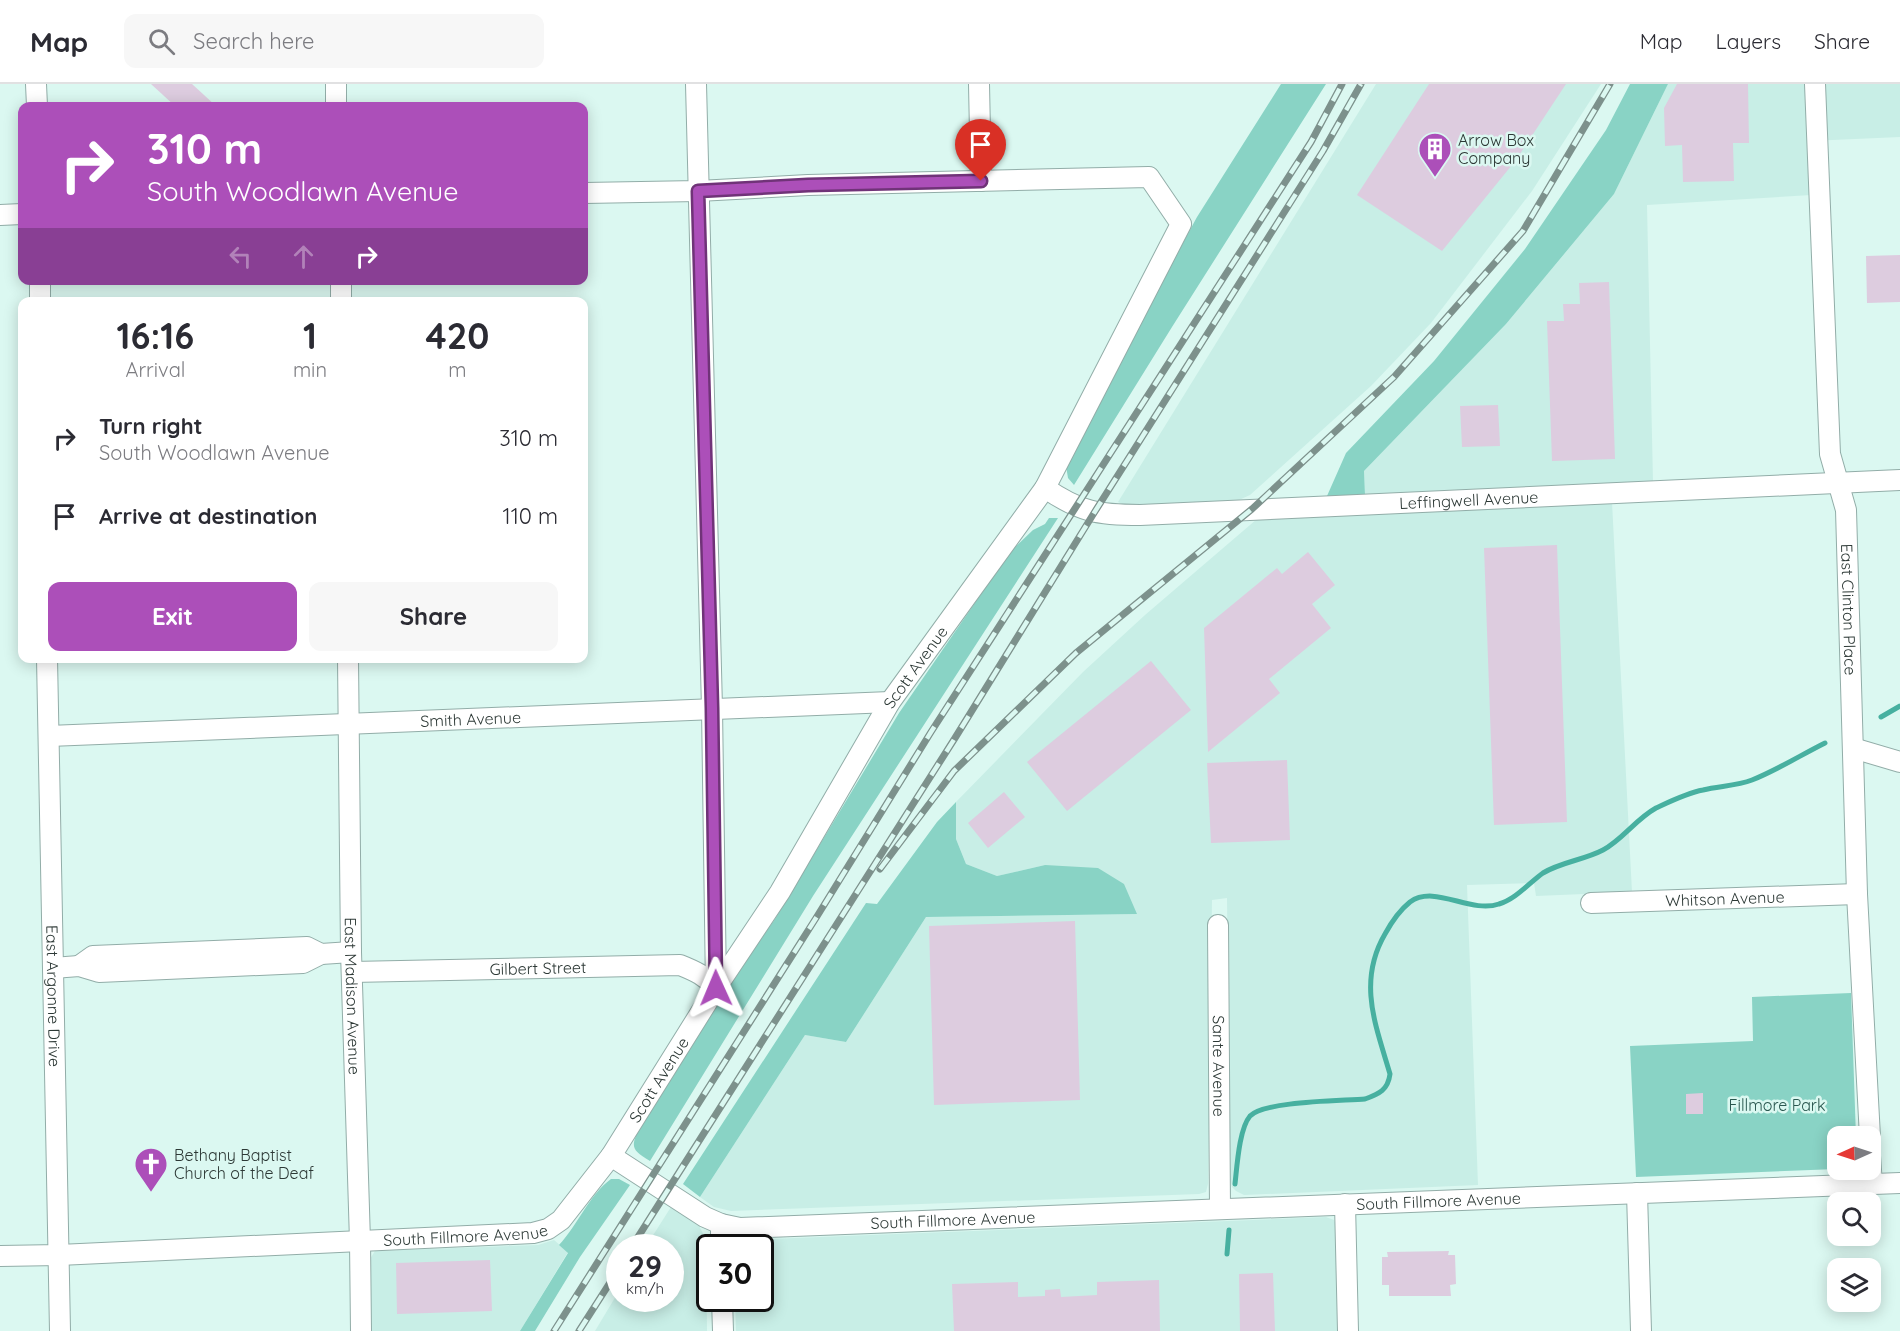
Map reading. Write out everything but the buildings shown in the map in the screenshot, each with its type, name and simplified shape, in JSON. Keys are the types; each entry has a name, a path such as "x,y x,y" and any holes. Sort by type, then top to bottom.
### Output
{"street":[{"path":"36,84 37,102"},
{"path":"336,84 336,102"},
{"path":"696,84 712,708 716,988"},
{"path":"588,193 981,181 979,84"},
{"name":"East Clinton Place","path":"1815,84 1830,454 1846,510 1857,894 1869,1126"},
{"name":"Scott Avenue","path":"611,1156 716,988 780,892 890,702 1045,488 1181,224 1149,177 981,181"},
{"path":"0,214 18,214"},
{"name":"Leffingwell Avenue","path":"1045,488 1062,500 1094,513 1140,515 1900,480"},
{"name":"East Argonne Drive","path":"47,663 60,1331"},
{"name":"East Madison Avenue","path":"348,663 351,952 361,1331"},
{"name":"Smith Avenue","path":"49,736 890,702"},
{"path":"1853,748 1900,762"},
{"name":"Whitson Avenue","path":"1592,903 1857,894"},
{"name":"Sante Avenue","path":"1218,925 1220,1208"},
{"path":"53,969 79,966 99,972 303,963 321,954 351,952"},
{"name":"Gilbert Street","path":"352,972 680,965 696,971 716,988"},
{"name":"South Fillmore Avenue","path":"0,1256 533,1233 548,1229 561,1220 611,1156 705,1217 721,1224 740,1228 1900,1183"},
{"path":"1872,1180 1872,1184"},
{"path":"1637,1193 1641,1331"},
{"path":"1345,1204 1348,1331"},
{"path":"721,1224 721,1234"},
{"path":"722,1312 723,1331"}],"shaded area":[{"path":"1376,84 1601,84 1532,191 1431,323 1371,386 1250,495 1239,500 1128,507 1118,502"},
{"path":"1668,84 1900,84 1900,137 1810,141 1811,195 1647,205 1653,482 1365,495 1364,471 1506,324 1614,194"},
{"path":"1612,502 1632,892 1536,896 1534,883 1467,885 1478,1185 1244,1195 1232,1187 1230,1179 1227,898 1212,900 1208,1184 1206,1192 731,1211 714,1207 700,1197 805,1035 846,1042 926,917 1137,914 1045,865 997,876 966,864 956,839 956,802 1083,672 1145,615 1257,519"},
{"path":"671,1207 699,1226 703,1234 696,1234 696,1312 707,1312 707,1331 595,1331 606,1312 684,1312 684,1234 654,1234"},
{"path":"1326,1217 1334,1220 1337,1228 1341,1331 736,1331 735,1312 774,1312 774,1239"},
{"path":"554,1240 568,1252 520,1331 371,1331 370,1259 375,1251 538,1245"}],"green space":[{"path":"1281,84 1326,84 1074,485 1068,478 1066,466 1135,331 1197,217"},
{"path":"1630,84 1668,84 1614,194 1506,324 1364,471 1365,495 1327,496 1346,453 1434,361 1525,249 1606,130"},
{"path":"1049,518 1058,518 813,896 650,1161 643,1157 634,1147 640,1126 716,1003 775,919 899,713 1010,552 1033,530 1045,524"},
{"path":"956,802 956,839 966,864 997,876 1045,865 1098,868 1124,884 1137,914 926,917 846,1042 805,1035 700,1197 683,1184 866,903 877,904 937,822"},
{"name":"Fillmore Park","path":"1851,993 1856,1126 1827,1126 1827,1169 1636,1177 1630,1046 1753,1041 1752,997"},
{"path":"611,1179 619,1179 630,1185 580,1257 535,1331 520,1331 568,1253 559,1245 596,1193"}],"waterway":[{"path":"1881,717 1900,706"},
{"path":"1235,1184 1241,1139 1250,1116 1271,1107 1365,1099 1385,1088 1390,1074 1379,1039 1372,1004 1372,969 1385,934 1410,902 1420,897 1430,896 1488,906 1505,902 1550,869 1610,846 1656,808 1697,791 1752,780 1825,743"},
{"path":"1227,1254 1229,1230"}],"railway":[{"path":"554,1331 931,732 1311,142 1342,84"},
{"path":"640,1234 955,738 1323,151 1361,84"},
{"path":"880,869 954,771 1076,653 1252,509 1394,377 1523,231 1610,84"},
{"path":"579,1331 606,1289"}],"place":[{"name":"Arrow Box Company","path":"1435,178"},
{"name":"Bethany Baptist Church of the Deaf","path":"151,1193"}],"route":[{"path":"716,988 712,708 698,191 808,185 981,181"}]}
